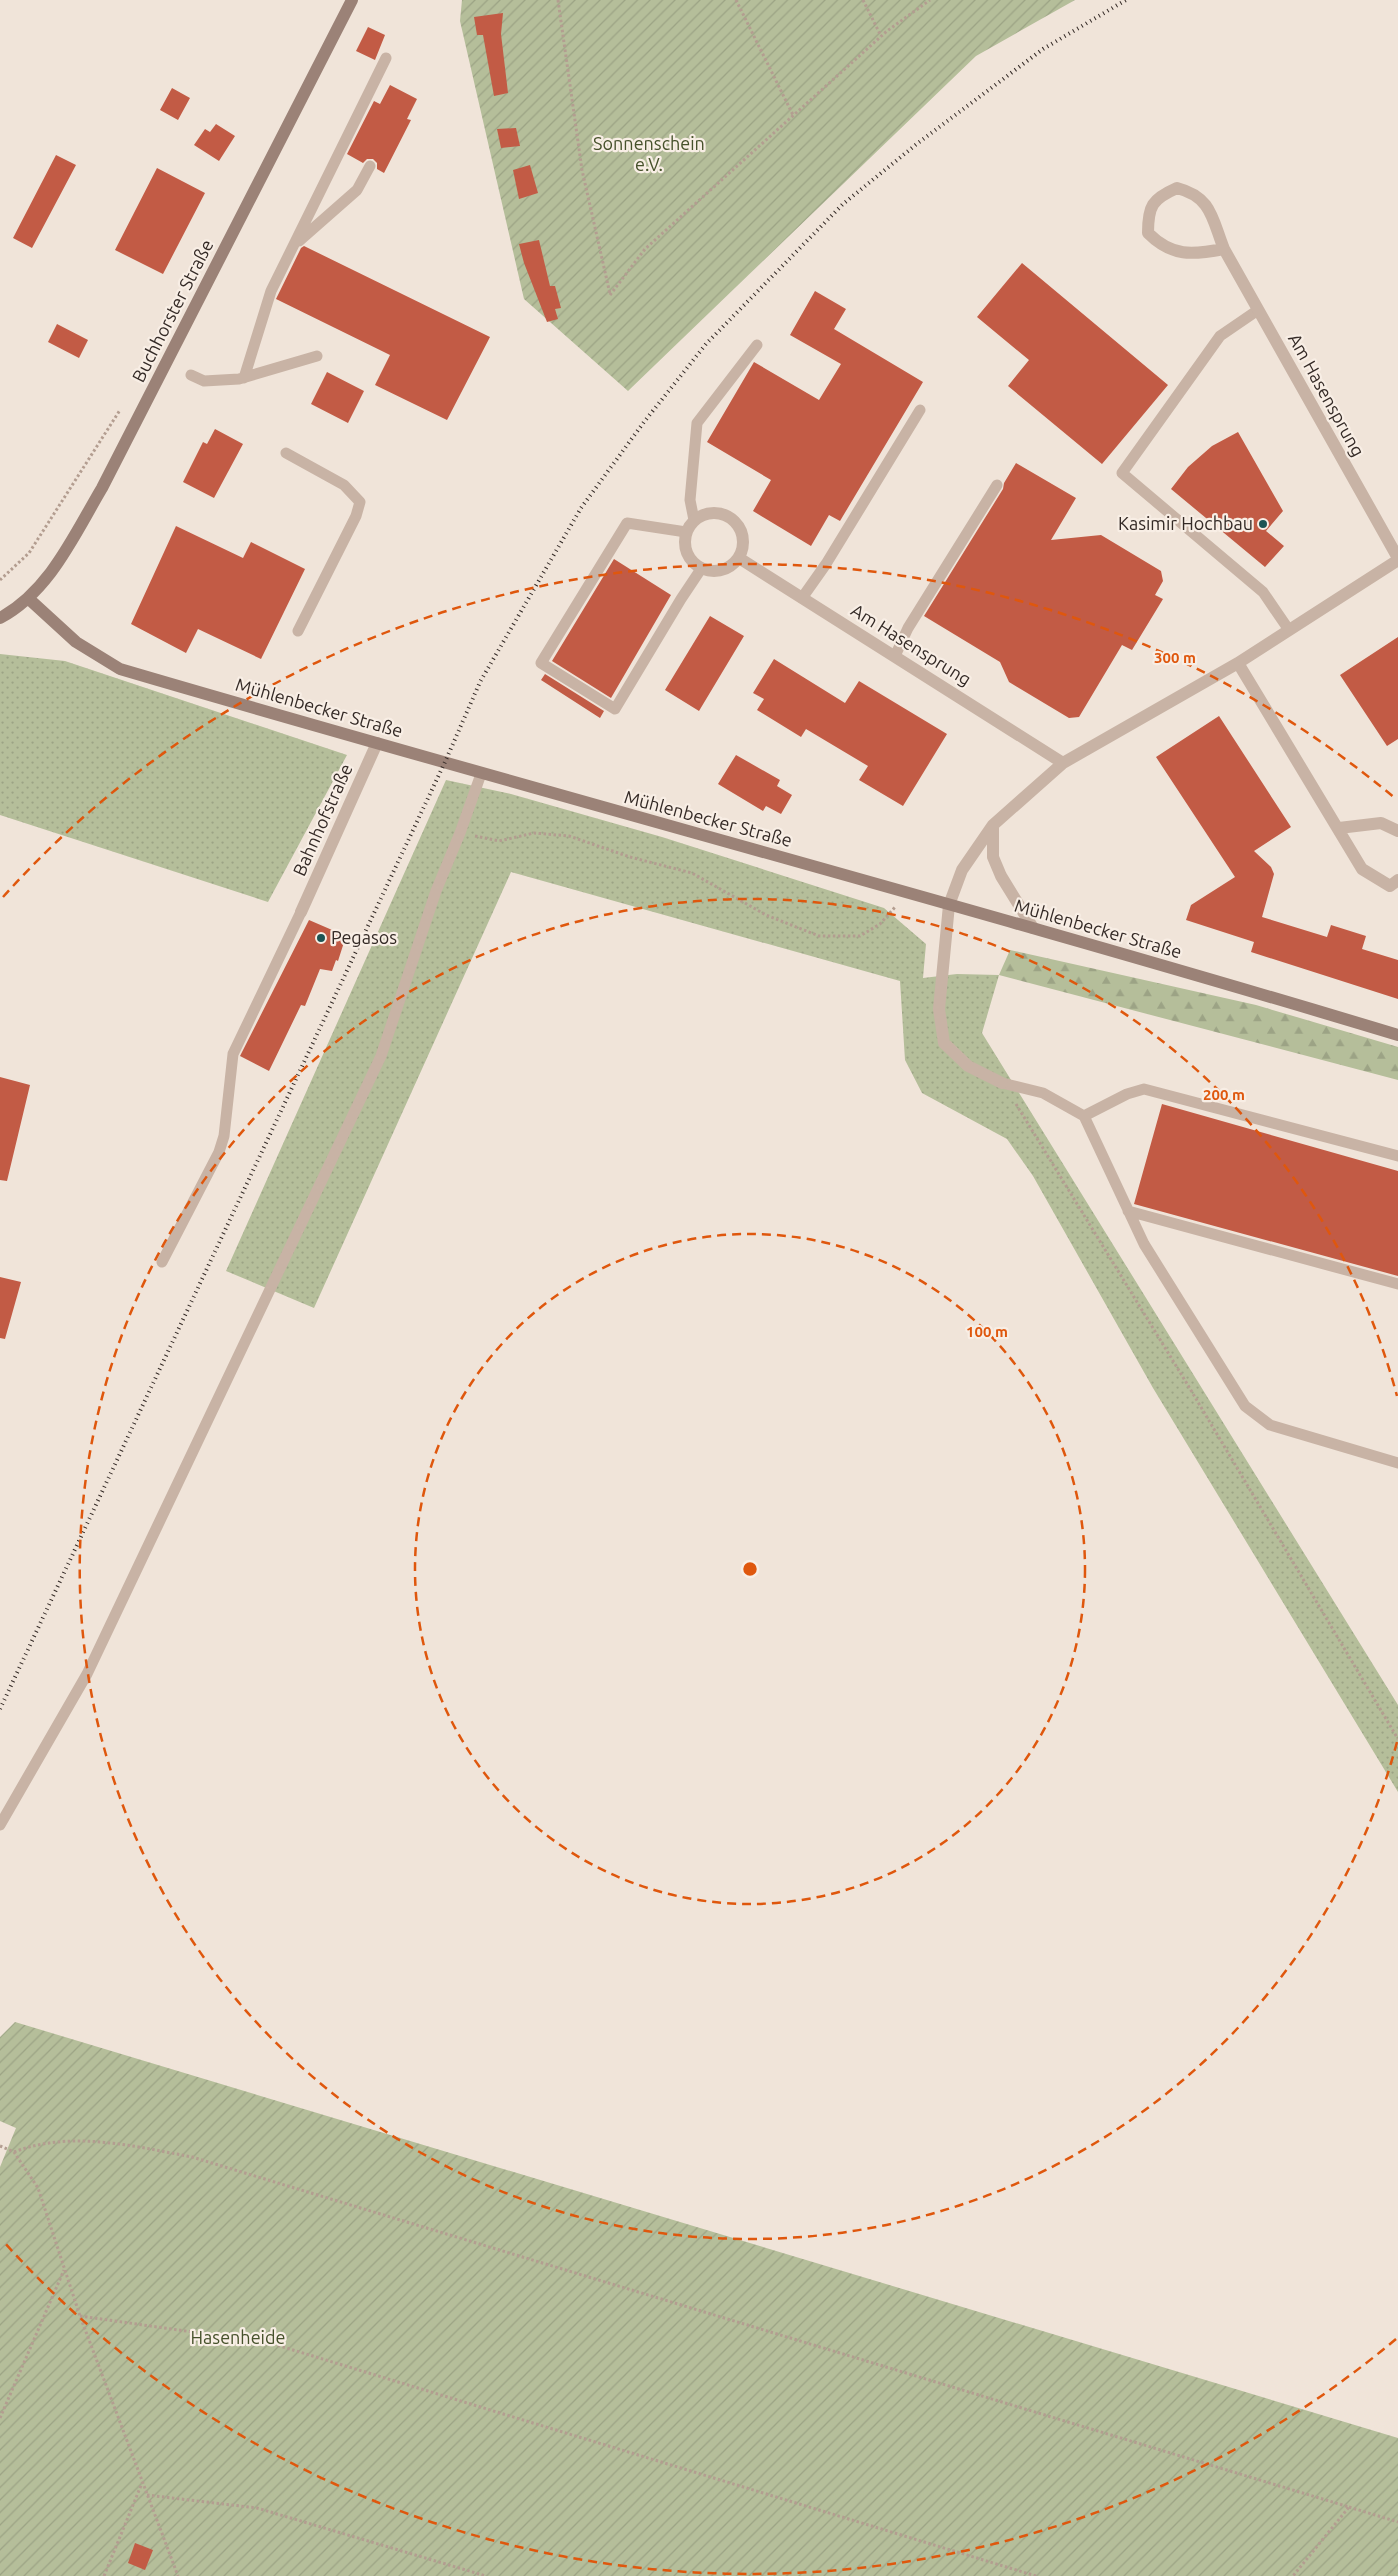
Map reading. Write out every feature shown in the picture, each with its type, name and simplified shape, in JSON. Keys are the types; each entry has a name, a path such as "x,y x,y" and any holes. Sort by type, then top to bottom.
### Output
{"main road":[{"name":"Buchhorster Straße","path":"0,618 29,599 56,566 102,488 352,0"},
{"name":"Mühlenbecker Straße","path":"29,599 76,642 120,669 481,774 1033,928 1398,1036"}],"street":[{"name":"Am Hasensprung","path":"1002,1083 968,1066 944,1043 939,1009 949,905 962,870 993,825 1063,763 1238,663 1398,559 1224,249 1208,206 1194,192 1177,188 1159,196 1148,212 1148,233 1160,245 1197,255 1224,249"},
{"path":"721,512 734,519 742,530 744,545 739,558 729,568 715,572 701,569 690,560 685,546 686,532 694,520 706,513 721,512"},
{"name":"Am Hasensprung","path":"739,558 1063,763"},
{"path":"1238,663 1362,868 1390,886 1398,880"},
{"name":"Bahnhofstraße","path":"301,912 377,743"},
{"path":"1339,828 1381,823 1398,831"},
{"path":"993,825 994,857 1000,876 1033,928"}],"lane":[{"path":"244,378 271,291 386,58"},
{"path":"292,248 357,190 370,166"},
{"path":"1258,310 1220,336 1122,473 1263,592 1289,630"},
{"path":"694,520 690,500 697,424 757,345"},
{"path":"190,375 204,381 244,378 317,356"},
{"path":"802,598 826,564 920,410"},
{"path":"286,453 344,485 360,502 356,516 298,632"},
{"path":"895,656 908,628 997,485"},
{"path":"686,532 627,523 541,663 616,709 680,599 701,569"},
{"path":"0,1825 87,1674 381,1056 436,890 460,833 481,774"},
{"path":"162,1262 219,1152 224,1136 233,1054 301,912"},
{"path":"1002,1083 1043,1093 1084,1116 1144,1244 1245,1406 1270,1425 1398,1463"},
{"path":"1084,1116 1127,1094 1144,1089 1398,1156"},
{"path":"1128,1211 1398,1284"}],"path":[{"path":"558,0 582,170 610,295 645,249 881,36 930,0"},
{"path":"736,0 793,115"},
{"path":"863,0 881,36"},
{"path":"0,580 29,553 124,403"},
{"path":"460,833 499,841 534,833 569,836 630,857 692,873 766,915 819,936 860,936 880,924 906,892"},
{"path":"1002,1083 1189,1387 1398,1739"},
{"path":"14,2152 36,2143 70,2140 132,2146 192,2157 1398,2522"},
{"path":"0,2146 14,2152 38,2188 80,2316 178,2576"},
{"path":"0,2418 64,2270"},
{"path":"80,2316 270,2344 1036,2576"},
{"path":"104,2576 142,2482"},
{"path":"147,2495 257,2508 486,2576"},
{"path":"1294,2576 1349,2507"}],"green space":[{"name":"Sonnenschein e.V.","path":"462,0 1075,0 976,56 628,391 524,299 460,21"},
{"path":"0,654 65,661 347,755 268,902 0,815"},
{"path":"446,780 511,794 662,837 884,908 926,944 923,978 957,974 999,975 982,1033 1398,1705 1398,1792 1153,1388 1033,1176 1007,1139 922,1093 905,1060 900,981 511,872 314,1308 226,1271"},
{"path":"1010,950 1256,1005 1398,1047 1398,1080 999,975"},
{"name":"Hasenheide","path":"15,2022 1398,2438 1398,2576 0,2576 0,2167 16,2128 0,2121 0,2037"}],"building":[{"path":"503,13 501,34 508,93 494,96 483,35 477,35 474,17"},
{"path":"368,27 385,35 375,60 356,51"},
{"path":"390,85 417,99 407,119 411,120 384,173 377,169 377,163 373,159 367,159 363,163 347,154 374,101 380,104"},
{"path":"172,88 190,98 178,120 160,110"},
{"path":"216,124 235,136 219,161 194,145 205,129 210,132"},
{"path":"516,128 520,146 501,148 497,129"},
{"path":"56,155 76,165 32,248 13,238"},
{"path":"530,165 538,193 519,199 513,170"},
{"path":"157,168 205,193 163,274 115,250"},
{"path":"539,240 550,286 555,286 561,308 555,309 558,319 547,322 524,263 519,244"},
{"path":"304,246 490,337 447,420 375,385 390,355 276,299 301,248"},
{"path":"1022,263 1168,385 1102,464 1008,386 1029,360 977,317"},
{"path":"815,291 846,309 834,329 923,382 840,521 829,515 811,546 753,511 771,480 707,442 754,362 819,400 841,364 790,335"},
{"path":"57,324 88,340 79,358 48,342"},
{"path":"327,372 364,391 348,423 311,404"},
{"path":"215,429 243,444 214,498 183,482 203,442 207,444"},
{"path":"1238,432 1283,511 1266,531 1284,546 1265,567 1171,489 1188,467 1212,446"},
{"path":"1016,463 1076,498 1051,540 1101,535 1161,571 1163,581 1155,595 1163,599 1132,650 1122,645 1079,717 1069,718 1009,682 1000,662 924,616 1003,489 1004,483"},
{"path":"176,526 243,558 251,542 305,569 261,659 198,629 186,653 131,624"},
{"path":"614,559 671,595 611,698 552,661"},
{"path":"710,616 744,636 699,711 665,690"},
{"path":"1398,637 1398,739 1387,746 1340,675"},
{"path":"774,659 845,703 859,681 947,734 903,806 859,780 868,766 806,729 801,737 757,710 764,699 753,693"},
{"path":"545,674 604,711 600,718 541,680"},
{"path":"1219,716 1291,827 1254,851 1271,867 1274,874 1262,917 1327,937 1331,925 1366,936 1362,949 1398,960 1398,999 1251,952 1254,942 1186,920 1191,905 1235,877 1156,757"},
{"path":"736,755 780,780 777,786 792,795 781,814 766,806 763,811 718,784"},
{"path":"309,920 346,936 338,961 336,960 332,971 320,969 305,1006 301,1005 269,1071 240,1056"},
{"path":"0,1077 30,1085 7,1181 0,1180"},
{"path":"1162,1104 1398,1171 1398,1276 1134,1204"},
{"path":"0,1277 21,1282 5,1339 0,1338"},
{"path":"135,2543 153,2550 145,2570 128,2563"}],"railway":[{"path":"0,1709 445,762 480,682 581,508 644,422 706,344 843,204 918,143 1043,49 1126,0"}],"place":[{"name":"Kasimir Hochbau","path":"1263,524"},
{"name":"Pegasos","path":"321,938"}]}
